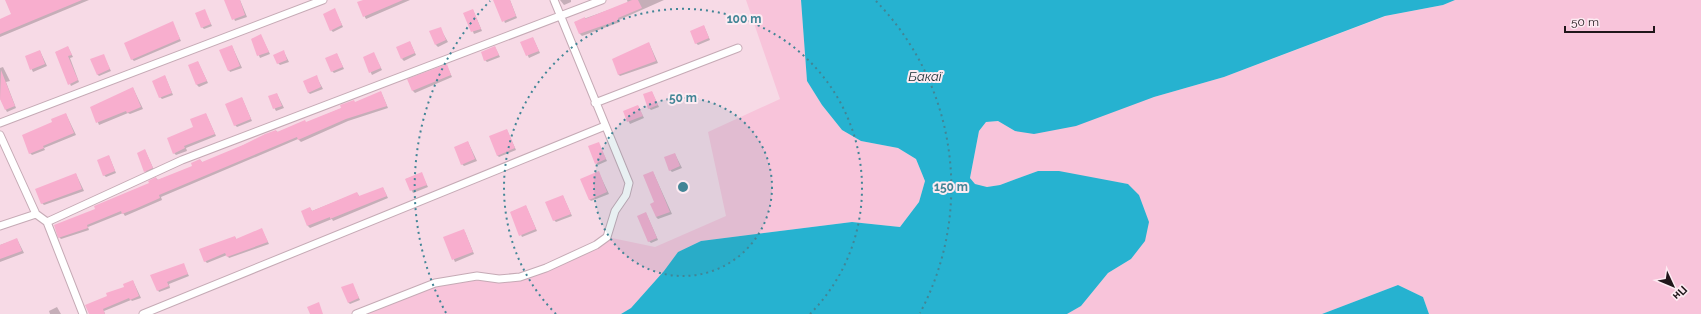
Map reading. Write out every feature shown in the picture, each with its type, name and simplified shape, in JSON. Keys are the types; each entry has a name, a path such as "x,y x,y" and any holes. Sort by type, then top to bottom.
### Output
{"lane":[{"path":"0,123 323,0"},
{"path":"356,314 436,283 477,276 499,279 520,277 553,265 596,245 607,237 615,211 626,195 629,183 554,0"},
{"path":"47,222 182,160 602,0"},
{"path":"595,103 738,48"},
{"path":"143,314 605,126"},
{"path":"0,135 36,214 47,222 83,314"},
{"path":"0,226 36,214"}],"shaded area":[{"path":"746,0 801,0 807,81 822,105 842,130 861,141 898,148 916,159 925,181 919,202 900,227 852,222 701,241 678,252 665,271 631,308 621,314 356,314 457,278 520,277 607,237 655,247 726,216 708,132 780,99"},
{"path":"1455,0 1701,0 1701,314 1429,314 1423,297 1398,285 1322,314 1067,314 1081,306 1108,273 1131,259 1128,184 1038,171 1000,185 987,187 975,184 970,178 979,131 986,122 998,121 1015,131 1154,97 1224,77 1386,16 1443,5"}],"water":[{"name":"Бакаї","path":"801,0 1455,0 1443,5 1385,16 1224,77 1154,97 1076,126 1034,134 1015,131 998,121 986,122 979,131 970,178 975,184 987,187 1000,185 1038,171 1059,171 1128,184 1139,195 1149,222 1145,241 1131,259 1108,273 1081,306 1067,314 621,314 631,308 664,271 678,252 701,241 852,222 900,227 919,202 925,181 916,159 898,148 861,141 842,130 822,105 807,81"},
{"path":"1398,285 1423,297 1429,314 1322,314"}],"building":[{"path":"5,0 82,0 0,34 0,19 11,14"},
{"path":"224,0 240,0 245,15 232,20"},
{"path":"363,0 403,0 363,17 357,2"},
{"path":"493,0 510,0 516,16 502,22"},
{"path":"632,0 638,0 642,8 618,18 619,20 579,34 574,22"},
{"path":"335,8 342,25 330,31 323,14"},
{"path":"205,9 211,24 201,28 195,13"},
{"path":"473,9 481,29 471,32 463,13"},
{"path":"173,21 180,39 131,60 124,43"},
{"path":"704,25 709,38 695,44 690,31"},
{"path":"441,27 446,40 435,45 429,31"},
{"path":"261,34 269,52 257,56 251,39"},
{"path":"533,37 539,51 526,56 520,42"},
{"path":"410,41 415,53 401,59 396,47"},
{"path":"649,42 656,61 618,75 612,59"},
{"path":"232,45 240,66 228,71 219,50"},
{"path":"68,46 72,55 68,56 78,80 68,85 55,52"},
{"path":"495,46 499,55 484,61 481,52"},
{"path":"40,50 45,64 30,70 25,56"},
{"path":"284,50 287,60 277,64 273,55"},
{"path":"374,52 381,68 369,73 363,57"},
{"path":"337,53 343,67 331,72 325,58"},
{"path":"104,54 110,69 97,75 90,59"},
{"path":"198,61 207,81 196,85 188,65"},
{"path":"447,64 451,75 412,91 407,79"},
{"path":"1,70 15,106 5,110 0,99"},
{"path":"165,75 172,93 159,98 152,81"},
{"path":"317,75 321,87 308,93 303,81"},
{"path":"133,87 141,107 127,113 126,111 96,123 90,107"},
{"path":"381,91 387,106 346,119 298,140 297,137 159,195 160,198 135,209 122,214 121,211 87,225 88,228 58,238 54,225 95,209 94,206 149,183 148,181 156,177 157,180 192,166 191,163 200,159 202,162 265,134 276,130 277,132 305,120 306,122 341,108 340,105 354,100 355,102"},
{"path":"652,91 658,105 648,109 643,94"},
{"path":"277,93 282,106 273,109 268,96"},
{"path":"242,97 251,119 234,126 225,104"},
{"path":"638,105 643,116 627,122 623,111"},
{"path":"66,113 74,133 43,146 44,148 29,154 22,135 52,122 51,119"},
{"path":"206,113 215,134 184,146 185,148 173,154 167,138 193,127 190,119"},
{"path":"507,129 515,148 497,156 489,136"},
{"path":"468,141 475,159 461,165 454,147"},
{"path":"599,142 606,159 595,164 588,146"},
{"path":"145,149 153,168 144,172 137,153"},
{"path":"675,153 680,166 669,171 664,157"},
{"path":"109,155 115,171 103,176 97,160"},
{"path":"599,171 607,192 589,200 580,179"},
{"path":"653,171 670,212 656,217 650,204 654,202 643,175"},
{"path":"422,172 427,185 410,191 405,179"},
{"path":"76,173 82,189 41,204 35,189"},
{"path":"383,187 387,196 330,219 330,217 307,226 301,211 310,207 312,211 357,192 359,196"},
{"path":"563,195 571,214 553,221 545,202"},
{"path":"526,205 536,229 519,236 510,212"},
{"path":"646,212 657,238 648,242 637,216"},
{"path":"262,228 268,242 227,257 225,253 204,262 199,249 235,236 236,239"},
{"path":"464,229 473,252 452,260 443,237"},
{"path":"17,238 22,251 0,259 0,245"},
{"path":"184,263 188,274 167,282 169,286 157,291 150,275"},
{"path":"133,280 139,296 130,300 129,298 103,309 105,314 89,314 85,305 107,296 106,293 124,287 123,284"},
{"path":"353,283 359,298 348,303 341,287"},
{"path":"319,302 323,314 310,314 307,307"}]}
